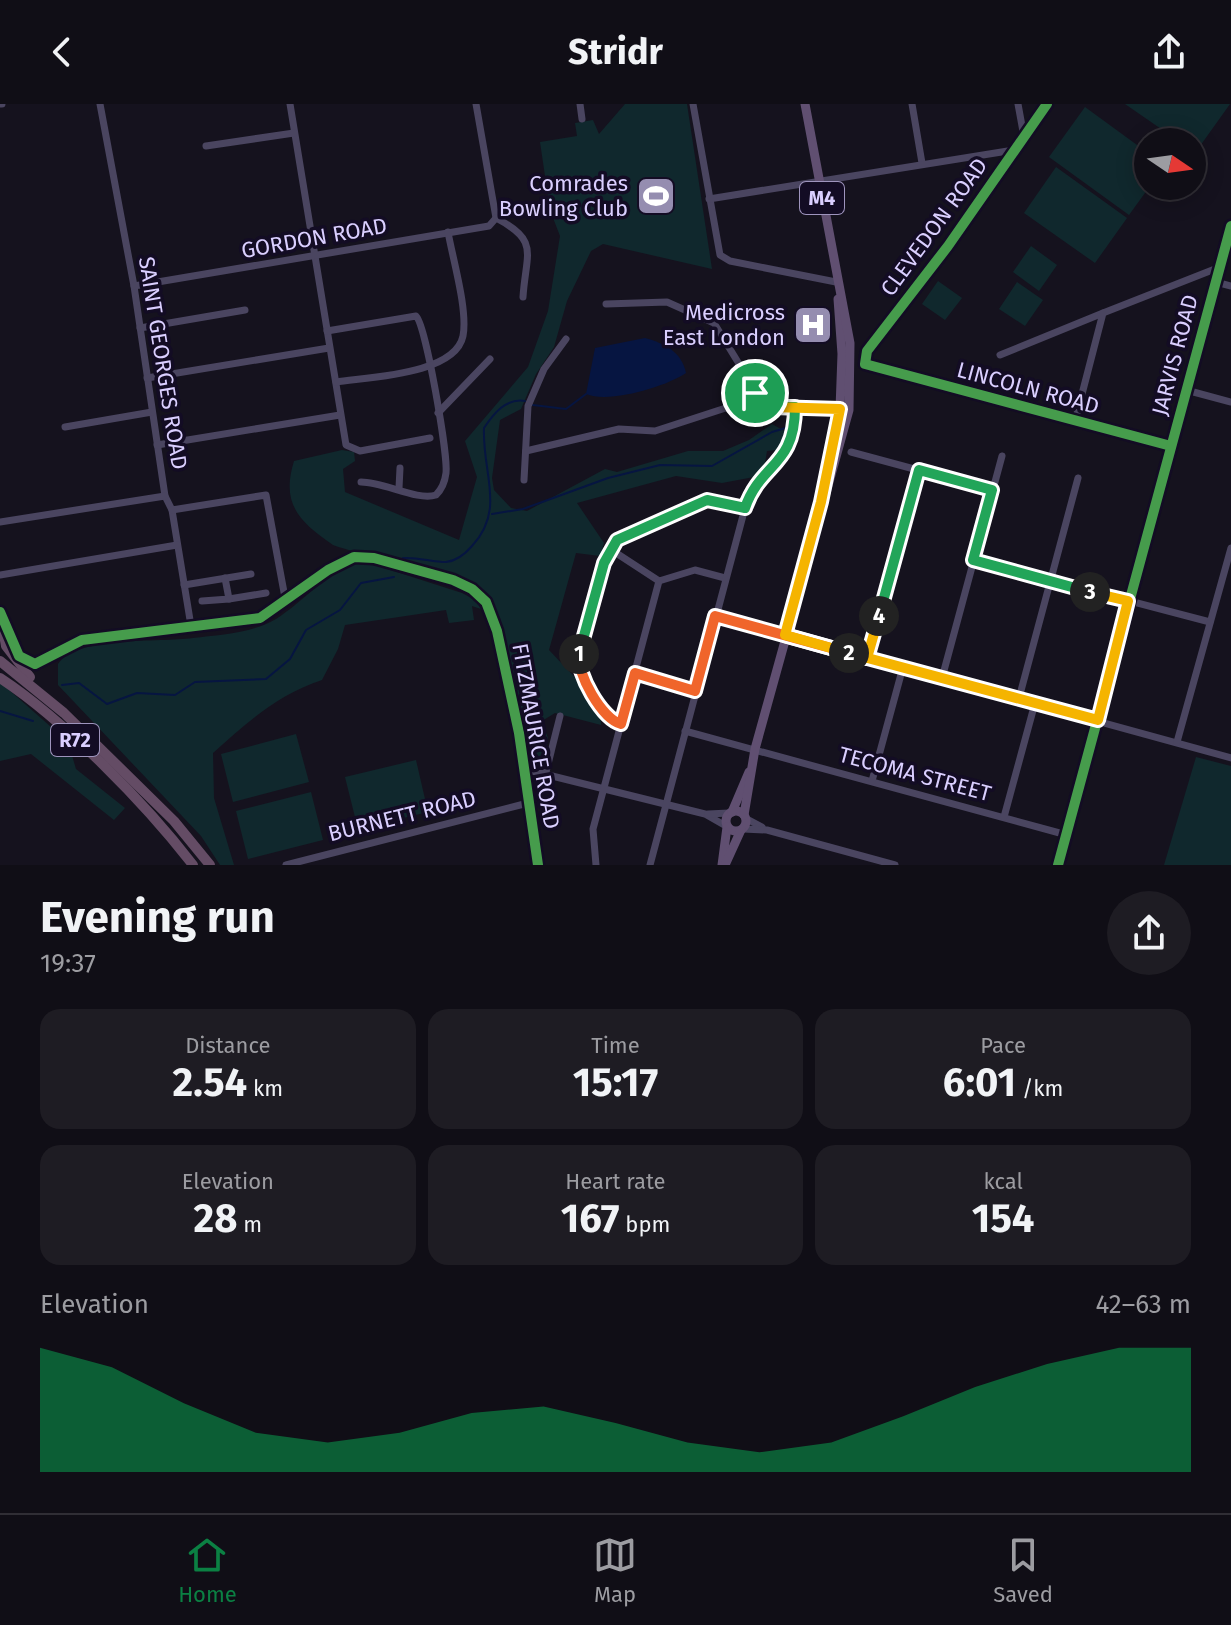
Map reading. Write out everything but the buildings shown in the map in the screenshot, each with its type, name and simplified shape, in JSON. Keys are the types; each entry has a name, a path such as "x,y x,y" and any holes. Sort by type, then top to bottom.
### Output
{"highway":[{"path":"0,612 10,653 51,701"},
{"name":"R72","path":"0,661 51,701 174,821 210,865"},
{"name":"R72","path":"0,678 40,705 144,810 193,865"}],"main road":[{"name":"M4","path":"724,865 742,829 749,772 844,409 846,382 837,287 805,104"},
{"name":"M4","path":"724,865 730,813 749,772"},
{"path":"730,813 744,816"},
{"path":"727,826 733,832 742,829"}],"street":[{"name":"SAINT GEORGES ROAD","path":"100,104 134,286 165,496 172,510 191,626"},
{"path":"290,104 346,445 360,451 430,438"},
{"path":"476,104 496,218 519,230 525,238 523,297"},
{"path":"580,104 582,119"},
{"path":"693,104 718,249 723,258 837,287"},
{"path":"912,104 922,163"},
{"path":"1018,104 1024,137"},
{"name":"CLEVEDON ROAD","path":"875,369 865,364 867,351 948,246 1047,104"},
{"path":"206,146 294,133"},
{"path":"709,199 1014,150"},
{"name":"GORDON ROAD","path":"134,286 489,226 496,218"},
{"name":"JARVIS ROAD","path":"1058,865 1231,226"},
{"path":"336,382 431,367 449,356 463,337 448,232"},
{"path":"1000,355 1220,267"},
{"path":"1216,282 1231,286"},
{"path":"606,304 667,302 714,323 754,392 769,406 844,409"},
{"path":"140,328 245,310"},
{"path":"1075,421 1103,313"},
{"path":"327,331 416,316 421,323 431,367 446,466 440,490 436,495 425,497 399,488 361,482"},
{"path":"524,480 528,406 544,369 566,339"},
{"path":"147,378 329,348"},
{"path":"438,413 490,359"},
{"name":"LINCOLN ROAD","path":"875,369 1171,446"},
{"path":"1186,390 1231,402"},
{"path":"526,451 619,429 655,431 738,404 754,392"},
{"path":"650,865 745,508 754,490 792,442 795,407"},
{"path":"65,427 152,412"},
{"path":"157,445 340,415"},
{"path":"851,452 992,490"},
{"path":"942,678 1002,456"},
{"path":"399,488 400,468"},
{"path":"867,658 919,470"},
{"path":"1019,698 1078,478"},
{"path":"172,510 263,494 267,498 286,603"},
{"path":"0,522 165,496"},
{"path":"621,724 607,717 578,665 610,549 621,537 707,500 745,508"},
{"path":"0,575 177,545"},
{"path":"1177,742 1231,548"},
{"path":"610,549 659,581"},
{"name":"FITZMAURICE ROAD","path":"0,612 9,639 25,661 40,663 82,640 250,621 286,603 328,570 354,557 394,563 472,589 486,602 497,631 524,769 536,865"},
{"path":"973,560 1210,622"},
{"path":"659,581 695,570 725,578"},
{"path":"184,585 251,574"},
{"path":"225,578 229,599"},
{"path":"596,865 592,833 659,581"},
{"path":"202,601 266,593"},
{"path":"715,616 1231,758"},
{"path":"872,781 903,667"},
{"path":"635,673 695,691"},
{"path":"1004,817 1035,703"},
{"path":"546,772 560,716"},
{"name":"TECOMA STREET","path":"685,731 1067,835"},
{"path":"524,769 666,803 705,814 727,826"},
{"name":"BURNETT ROAD","path":"286,865 528,803"},
{"path":"705,814 730,813"},
{"path":"744,816 767,830"},
{"path":"742,829 767,830 895,865"}],"green space":[{"path":"625,104 687,104 712,269 603,244 591,251 567,301 554,347 536,374 521,409 500,420 492,478 494,490 511,508 527,511 605,469 617,472 688,451 723,451 749,440 772,424 788,433 776,450 767,451 765,463 754,477 722,483 676,476 577,503 604,543 600,556 576,553 549,650 596,705 601,725 555,713 542,721 548,738 545,757 531,760 500,618 486,598 468,584 426,566 333,545 310,528 296,510 291,500 291,476 294,461 342,450 354,452 355,461 343,469 345,492 459,540 477,477 465,441 528,367 548,311 560,236 550,210 540,142 577,136 575,123 593,120 599,134"},
{"path":"1125,104 1230,104 1206,138 1206,128 1160,128"},
{"path":"1085,107 1134,143 1134,200 1140,200 1129,215 1049,157"},
{"path":"1056,167 1127,218 1095,263 1024,213"},
{"path":"1031,246 1057,265 1039,291 1013,272"},
{"path":"938,281 962,298 945,320 922,304"},
{"path":"1017,282 1043,300 1025,326 999,309"},
{"path":"356,563 378,566 462,593 475,600 481,609 472,606 474,620 449,623 446,610 345,625 338,649 322,680 277,702 213,753 214,798 234,865 220,865 201,836 58,685 58,664 83,648 101,644 236,633 267,624 335,574"},
{"path":"0,682 68,742 76,769 125,808 114,820 31,754 0,761"},
{"path":"296,734 309,782 233,802 221,754"},
{"path":"1196,757 1231,766 1231,865 1164,865"},
{"path":"416,760 428,812 358,829 345,777"},
{"path":"311,792 323,840 248,859 236,811"}],"water":[{"path":"645,338 676,354 686,373 638,392 609,397 586,394 595,348"}],"waterway":[{"path":"533,405 566,409 586,394"},
{"path":"403,558 446,562 472,546 482,532 490,505 484,428 506,404 525,401"},
{"path":"492,514 523,509 608,478 660,465 712,466 772,432 789,427"},
{"path":"62,685 79,683 107,704 137,693 175,695 195,682 266,679 290,659 306,630 340,610 361,583 394,577"},
{"path":"0,711 33,721"}],"cycle path":[{"path":"1047,104 948,246 867,351 865,364 1171,446"},
{"path":"1058,865 1231,226"},
{"path":"0,612 19,656 35,664 82,640 260,618 328,570 354,557 374,558 453,580 472,589 486,602 497,631 519,733 538,865"}],"place":[{"name":"Comrades Bowling Club","path":"656,196"},
{"name":"Medicross East London","path":"813,325"}],"route":[{"path":"755,393 763,403 777,408 795,407 840,409 821,502 785,635 867,658 919,470 992,490 973,560 1128,601 1098,720 867,658 715,616 695,691 635,673 621,724 607,717 578,665 607,554 621,537 707,500 745,508 754,490 790,446 795,427 795,407 782,407 755,393"}]}
